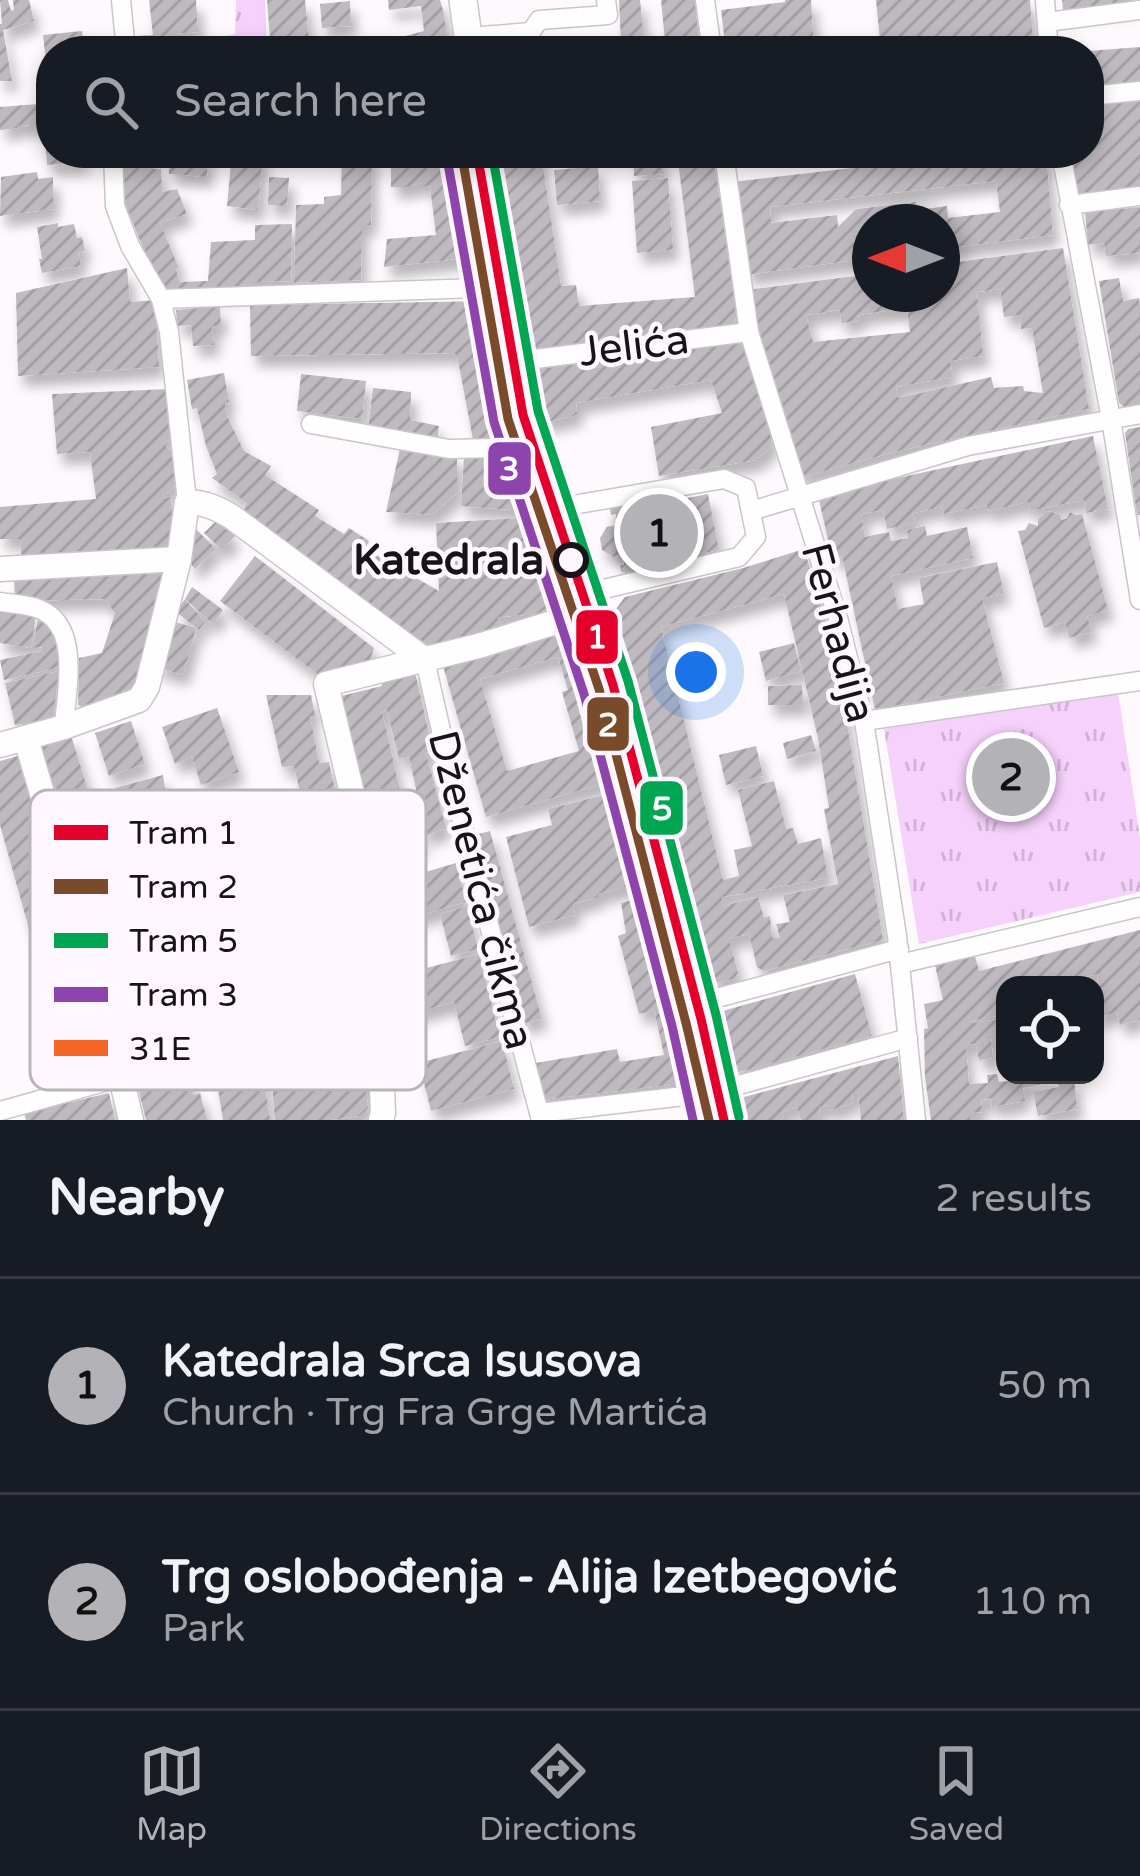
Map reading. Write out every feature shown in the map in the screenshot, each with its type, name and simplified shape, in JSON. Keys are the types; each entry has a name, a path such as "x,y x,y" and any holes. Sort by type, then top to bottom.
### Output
{"main road":[{"path":"463,0 468,36"},
{"path":"486,168 533,428 594,600 639,748 730,1120"}],"street":[{"path":"121,0 125,36"},
{"path":"510,36 531,32 538,20 608,15 607,0"},
{"path":"705,0 710,36"},
{"path":"1045,0 1048,36"},
{"path":"1047,22 1140,10"},
{"path":"1104,95 1140,91"},
{"path":"0,745 139,700 147,687 179,559 187,502 172,354 161,299 130,246 115,206 114,168"},
{"name":"Ferhadija","path":"726,168 749,332 838,618 864,721 900,957 916,1120"},
{"path":"1063,168 1140,600"},
{"path":"1069,205 1140,196"},
{"path":"161,299 506,287"},
{"name":"Jelića","path":"519,361 749,332"},
{"path":"751,511 968,446 1140,414"},
{"path":"311,424 449,449 540,447"},
{"path":"351,790 326,684 482,645 594,600 739,557 756,537 746,488 724,479 561,507"},
{"path":"187,502 215,507 232,517 425,660"},
{"path":"0,569 179,559"},
{"path":"0,602 40,609 56,621 66,639 64,727"},
{"name":"Dženetića čikma","path":"425,660 463,827 540,1116"},
{"path":"864,721 1140,681"},
{"path":"26,739 41,790"},
{"path":"702,1002 1140,907"},
{"path":"540,1116 723,1090 908,1038"},
{"path":"0,1112 77,1090"},
{"path":"124,1090 130,1120"},
{"path":"381,1120 383,1090"}],"green space":[{"path":"236,0 265,0 266,36 226,36 235,34"},
{"path":"1118,692 1140,838 1140,892 919,944 884,729"}],"building":[{"path":"0,0 8,0 11,11 13,0 29,0 34,21 3,30 12,81 0,81"},
{"path":"149,0 196,0 198,32 171,36 137,36 153,35"},
{"path":"267,0 305,0 309,36 270,36"},
{"path":"388,0 440,0 447,36 405,36 424,31 421,6 389,10"},
{"path":"619,0 640,0 644,36 621,36"},
{"path":"661,0 695,0 699,36 665,36"},
{"path":"811,0 813,36 724,36 721,10"},
{"path":"876,0 1030,0 1033,36 880,36"},
{"path":"1062,0 1132,0 1132,3 1063,11"},
{"path":"350,1 351,26 322,28 320,4"},
{"path":"82,31 83,36 43,36"},
{"path":"1140,47 1140,81 1104,84 1104,50"},
{"path":"1140,97 1140,190 1076,197 1073,168 1104,168 1104,101"},
{"path":"36,104 36,125 0,130 0,107"},
{"path":"122,168 161,169 162,192 177,189 187,214 160,223 179,268 179,282 208,281 211,242 255,240 255,225 292,224 291,281 253,282 253,291 162,295 124,201"},
{"path":"169,168 207,168 207,177 169,174"},
{"path":"231,168 262,168 258,210 227,206"},
{"path":"342,168 372,168 371,225 362,225 361,280 294,283 296,205 324,204 324,197 341,195"},
{"path":"391,168 452,168 467,258 384,267 387,239 436,235 430,186 391,187"},
{"path":"501,168 543,168 561,286 576,285 579,306 695,297 679,168 715,168 737,314 733,325 724,331 527,354"},
{"path":"598,168 600,201 557,205 554,170"},
{"path":"634,168 663,168 663,174 634,176"},
{"path":"852,168 1047,168 1053,235 960,247 960,217 1000,212 996,181 770,207 771,223 837,215 838,227 852,213 852,260 746,275 733,182"},
{"path":"37,172 38,179 53,177 53,209 0,216 1,177"},
{"path":"269,177 289,178 287,206 268,205"},
{"path":"668,178 673,250 637,253 632,181"},
{"path":"1140,207 1140,253 1106,256 1104,243 1088,245 1085,212"},
{"path":"58,223 58,227 74,224 77,238 82,237 81,266 42,273 37,227"},
{"path":"1063,248 1089,409 806,476 797,473 747,290 852,276 852,312 879,312 841,323 840,310 806,315 813,342 910,332 908,312 960,312 960,262","holes":["1000,289 1004,317 1020,315 1021,329 1032,328 1043,393 1024,391 1023,386 994,388 991,377 898,398 896,387 953,377 950,361 983,356 977,292"]},
{"path":"127,268 130,302 155,300 159,367 18,376 16,293"},
{"path":"1119,278 1123,301 1139,298 1140,306 1140,405 1126,408 1119,403 1099,281"},
{"path":"491,301 520,438 515,445 474,445 457,355 251,356 250,305"},
{"path":"220,306 221,326 212,326 214,345 193,346 191,325 177,326 176,310"},
{"path":"745,337 773,435 770,448 756,460 659,476 651,427 722,413 711,380 576,403 577,415 543,423 531,370"},
{"path":"224,373 227,416 244,451 271,466 265,475 319,510 315,516 344,534 349,528 369,541 365,549 439,591 436,523 537,517 548,571 547,608 538,614 498,617 501,628 434,649 318,570 244,509 247,503 212,478 217,474 197,408 192,409 187,380"},
{"path":"301,374 366,381 362,419 297,411"},
{"path":"373,388 411,392 410,420 439,426 437,442 368,428"},
{"path":"169,389 171,440 166,447 176,454 178,482 163,494 171,497 175,550 22,563 20,539 0,539 0,507 96,499 90,452 57,454 52,394"},
{"path":"1140,427 1140,515 1137,515 1125,433"},
{"path":"1093,436 1108,509 1086,513 1084,500 1030,511 1028,502 944,514 942,507 913,513 915,523 887,529 883,510 861,514 865,537 889,532 891,541 908,538 907,530 925,526 927,536 967,527 973,558 891,576 898,609 924,604 919,578 997,562 1004,594 982,598 1004,683 875,710 842,556 832,558 818,495"},
{"path":"401,444 457,455 457,493 432,515 386,512"},
{"path":"516,452 527,511 461,506 464,455"},
{"path":"708,494 719,550 636,566 637,571 626,573 621,572 623,555 613,557 602,550 600,538 607,527 617,525 610,509"},
{"path":"1047,511 1059,514 1062,520 1070,512 1082,514 1108,610 1087,616 1092,632 1069,638 1065,622 1044,628 1018,531 1029,523 1038,526 1038,519"},
{"path":"217,520 235,536 222,550 204,533"},
{"path":"195,528 216,549 195,569 189,562"},
{"path":"804,549 838,670 883,940 763,971 757,967 749,934 729,938 738,973 734,979 712,984 615,619 625,597","holes":["784,594 818,738 829,808 824,809 838,884 783,895 790,922 776,924 780,938 772,938 770,916 764,918 758,897 723,906 722,897 828,878 821,838 798,844 793,828 786,829 774,781 738,790 752,846 734,850 739,876 723,880 661,627"]},
{"path":"255,556 374,648 368,667 320,676 220,601"},
{"path":"171,567 138,692 88,711 78,705 79,658 102,653 115,613 105,599 15,601 14,576"},
{"path":"192,587 223,610 213,624 185,599"},
{"path":"185,599 205,622 199,630 176,612"},
{"path":"0,609 36,615 31,648 0,643"},
{"path":"38,618 59,637 62,667 4,680 0,660 42,651 42,647 33,648"},
{"path":"168,620 196,628 183,675 155,667"},
{"path":"576,630 624,778 486,817 443,666","holes":["558,657 568,690 562,692 579,751 507,771 480,679"]},
{"path":"794,643 801,671 766,681 759,652"},
{"path":"414,668 433,751 426,753 446,828 426,836 426,790 416,790 409,757 399,759 387,710 382,711 400,790 364,790 341,696 382,686 380,676"},
{"path":"59,671 53,720 15,725 5,683"},
{"path":"802,685 803,705 768,705 768,686"},
{"path":"266,695 311,695 319,763 329,762 335,790 300,790 294,766 282,767"},
{"path":"217,708 239,772 201,785 192,757 175,764 162,727"},
{"path":"131,721 145,764 109,776 95,733"},
{"path":"71,735 88,790 52,790 38,745"},
{"path":"811,735 816,751 787,759 783,743"},
{"path":"756,746 763,776 726,785 719,755"},
{"path":"24,754 34,790 30,790 30,933 0,825 0,761"},
{"path":"163,775 165,790 115,790"},
{"path":"620,791 640,883 573,904 575,915 529,927 506,837 552,825 548,809"},
{"path":"490,831 542,1019 522,1024 475,835"},
{"path":"456,863 466,902 426,914 426,872"},
{"path":"652,894 697,1082 539,1100 530,1064 617,1049 620,1062 664,1055 654,1010 639,1014 618,936 626,933 621,903"},
{"path":"467,906 478,949 451,956 440,914"},
{"path":"1140,930 1140,1020 1120,1025 1117,1012 1104,1016 1104,976 996,976 996,1016 972,1021 996,1019 993,1058 979,1060 976,1044 966,1045 969,1084 988,1083 987,1075 996,1074 996,1084 1042,1084 1023,1088 1025,1101 992,1107 991,1098 981,1100 982,1112 970,1113 970,1120 931,1120 924,1004 943,1000 934,961 974,952 979,971"},
{"path":"479,954 500,1037 465,1046 454,1002 426,1010 426,968"},
{"path":"855,974 872,1036 735,1073 719,1012"},
{"path":"502,1041 514,1089 431,1111 426,1061"},
{"path":"898,1056 904,1120 861,1120 858,1094 852,1094 853,1103 828,1111 828,1105 819,1108 820,1120 801,1120 797,1107 782,1112 784,1120 745,1120 740,1098"},
{"path":"1075,1084 1077,1109 1038,1116 1033,1092"},
{"path":"139,1090 200,1093 207,1120 146,1120"},
{"path":"218,1090 266,1090 270,1120 223,1120"},
{"path":"272,1090 366,1090 368,1108 360,1116 275,1120"},
{"path":"109,1093 115,1120 26,1120 24,1113"}],"tram line":[{"name":"3","path":"449,168 494,422 584,694 693,1120"},
{"name":"2","path":"464,168 508,419 599,689 709,1120"},
{"name":"1","path":"480,168 523,415 613,685 724,1120"},
{"name":"5","path":"495,168 538,411 628,681 739,1117"}],"transit line":[{"name":"31E","path":"486,168 533,427 621,683 730,1120"}],"place":[{"name":"Katedrala Srca Isusova","path":"659,533"},
{"name":"Katedrala","path":"571,560"},
{"name":"Trg oslobođenja - Alija Izetbegović","path":"1011,777"}]}
